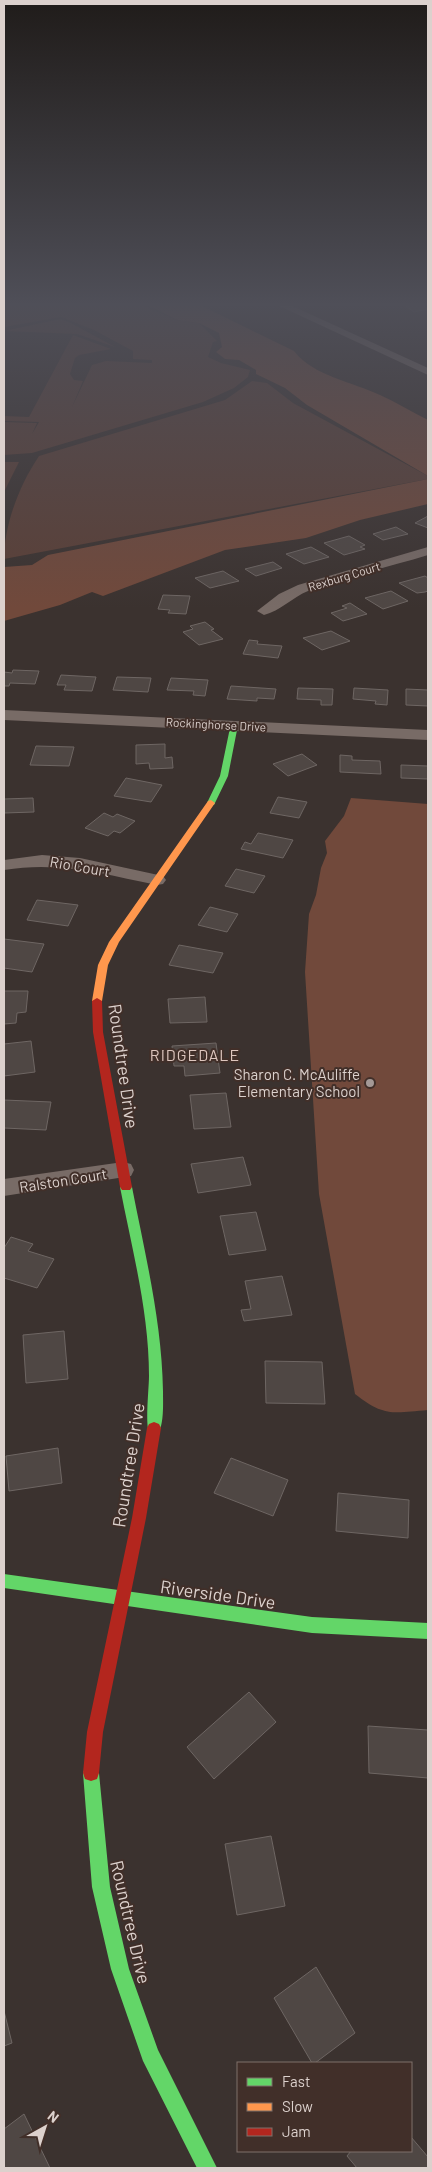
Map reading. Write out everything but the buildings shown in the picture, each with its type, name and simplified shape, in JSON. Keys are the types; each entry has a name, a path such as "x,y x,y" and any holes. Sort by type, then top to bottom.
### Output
{"street":[{"name":"Rexburg Court","path":"264,611 284,597 303,588 428,551"},
{"name":"Rockinghorse Drive","path":"4,715 428,735"},
{"name":"Roundtree Drive","path":"207,2168 150,2054 120,1970 101,1886 91,1772 94,1732 150,1461 157,1396 152,1332 98,1032 96,1006 98,985 103,965 114,942 202,819 216,795 224,776 234,725"},
{"name":"Rio Court","path":"4,865 28,860 48,859 157,880"},
{"name":"Ralston Court","path":"4,1188 123,1170"},
{"name":"Riverside Drive","path":"4,1581 312,1625 428,1631"}],"shaded area":[{"path":"35,405 73,405 72,407 73,405 192,405 32,453 4,455 4,422 37,423 32,434 39,422 4,421 4,416 29,417"},
{"path":"207,405 297,405 428,476 428,479 4,559 7,532 14,505 39,456"},
{"path":"308,405 400,405 428,420 428,476"},
{"path":"4,462 19,462 4,492"},
{"path":"428,479 428,504 360,520 306,538 225,550 103,596 92,592 60,605 4,621 4,567 32,565 48,555"},
{"name":"Sharon C. McAuliffe Elementary School","path":"351,798 428,804 428,1410 389,1412 374,1407 355,1394 319,1194 305,972 309,914 316,895 321,868 327,853 325,841 344,816"}],"traffic: fast":[{"path":"211,803 224,776 234,725"},
{"path":"126,1187 153,1339 156,1370 154,1428"},
{"path":"4,1581 312,1625 428,1631"},
{"path":"91,1773 101,1887 120,1969 150,2054 207,2168"}],"traffic: slow":[{"path":"97,1001 103,965 114,942 211,803"}],"traffic: jam":[{"path":"97,1001 98,1032 126,1187"},
{"path":"91,1773 95,1732 139,1518 154,1428"}],"place":[{"name":"Sharon C. McAuliffe Elementary School","path":"370,1083"}],"district":[{"name":"RIDGEDALE","path":"195,1054"}]}
